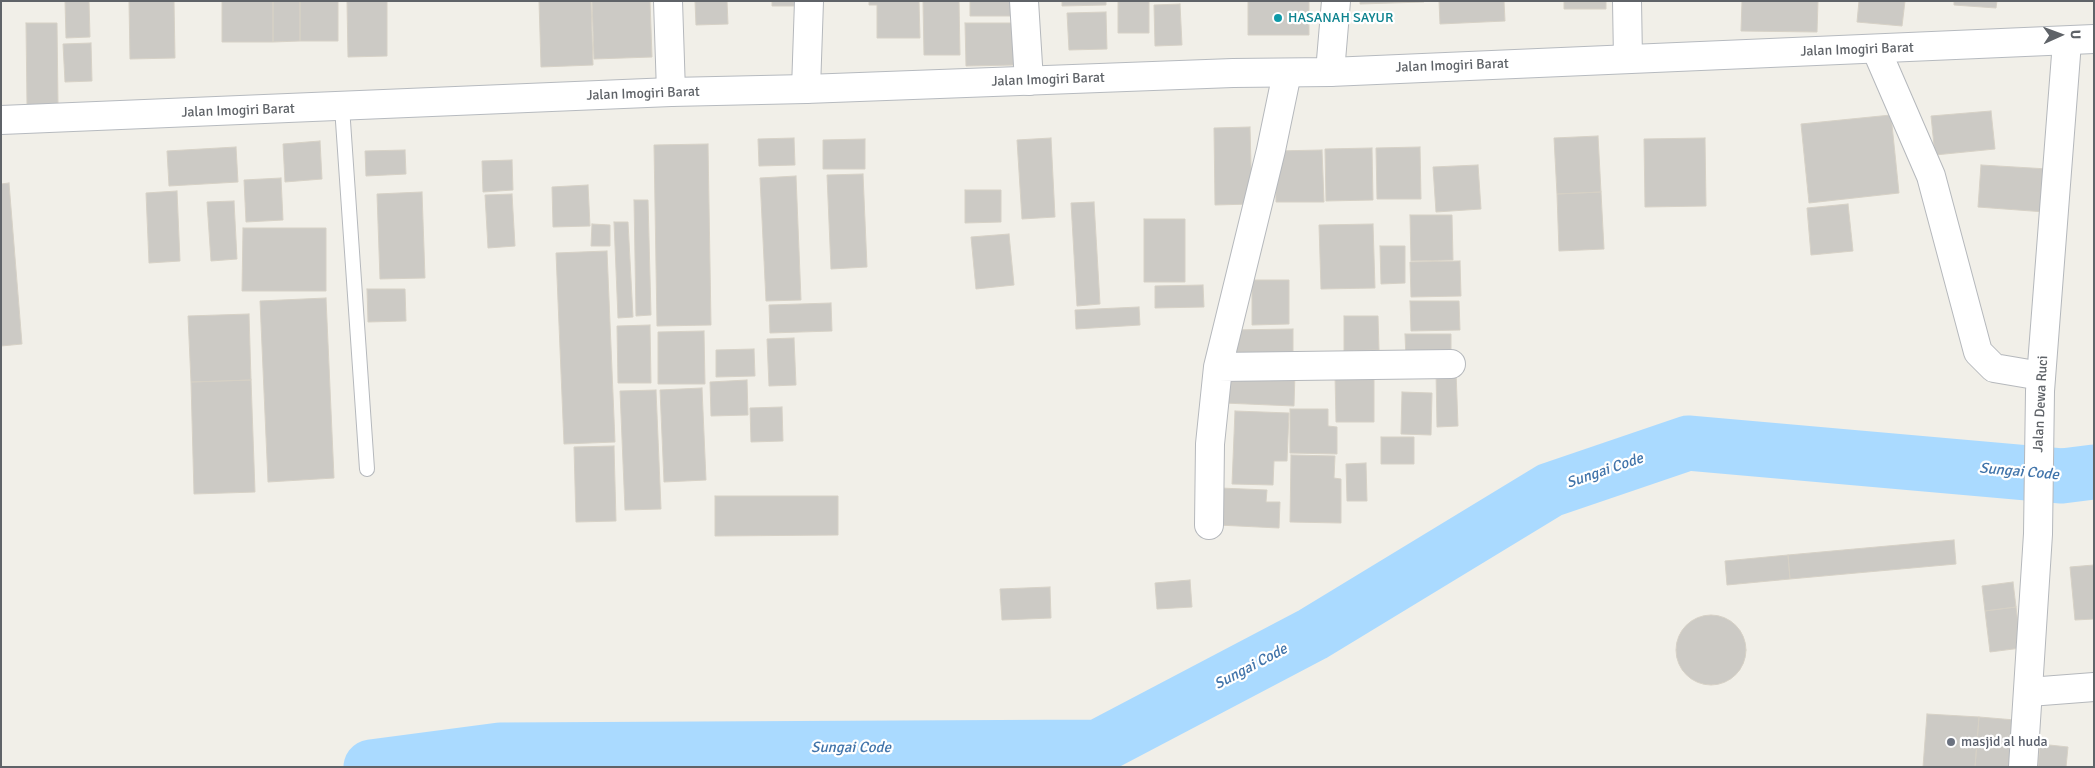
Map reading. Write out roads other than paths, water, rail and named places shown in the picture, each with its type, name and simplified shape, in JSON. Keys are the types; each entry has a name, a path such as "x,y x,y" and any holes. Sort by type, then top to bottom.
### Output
{"street":[{"path":"668,1 670,92"},
{"path":"806,89 809,1"},
{"path":"1024,1 1030,81"},
{"path":"1330,72 1336,1"},
{"path":"1627,1 1628,59"},
{"name":"Jalan Imogiri Barat","path":"1,120 670,92 1330,72 2080,41"},
{"name":"Jalan Dewa Ruci","path":"2024,767 2038,534 2041,376 2080,41"},
{"path":"1876,50 1930,176 1978,352 1994,368 2041,376"},
{"path":"1209,526 1210,444 1218,367 1271,150 1287,73"},
{"path":"1218,367 1451,364"},
{"path":"2029,692 2094,687"}],"lane":[{"path":"342,107 367,469"}],"waterway":[{"name":"Sungai Code","path":"371,767 500,750 1098,747 1313,634 1550,490 1688,443 2062,476 2094,472"}],"place":[{"name":"HASANAH SAYUR","path":"1278,18"},
{"name":"masjid al huda","path":"1951,742"}]}
